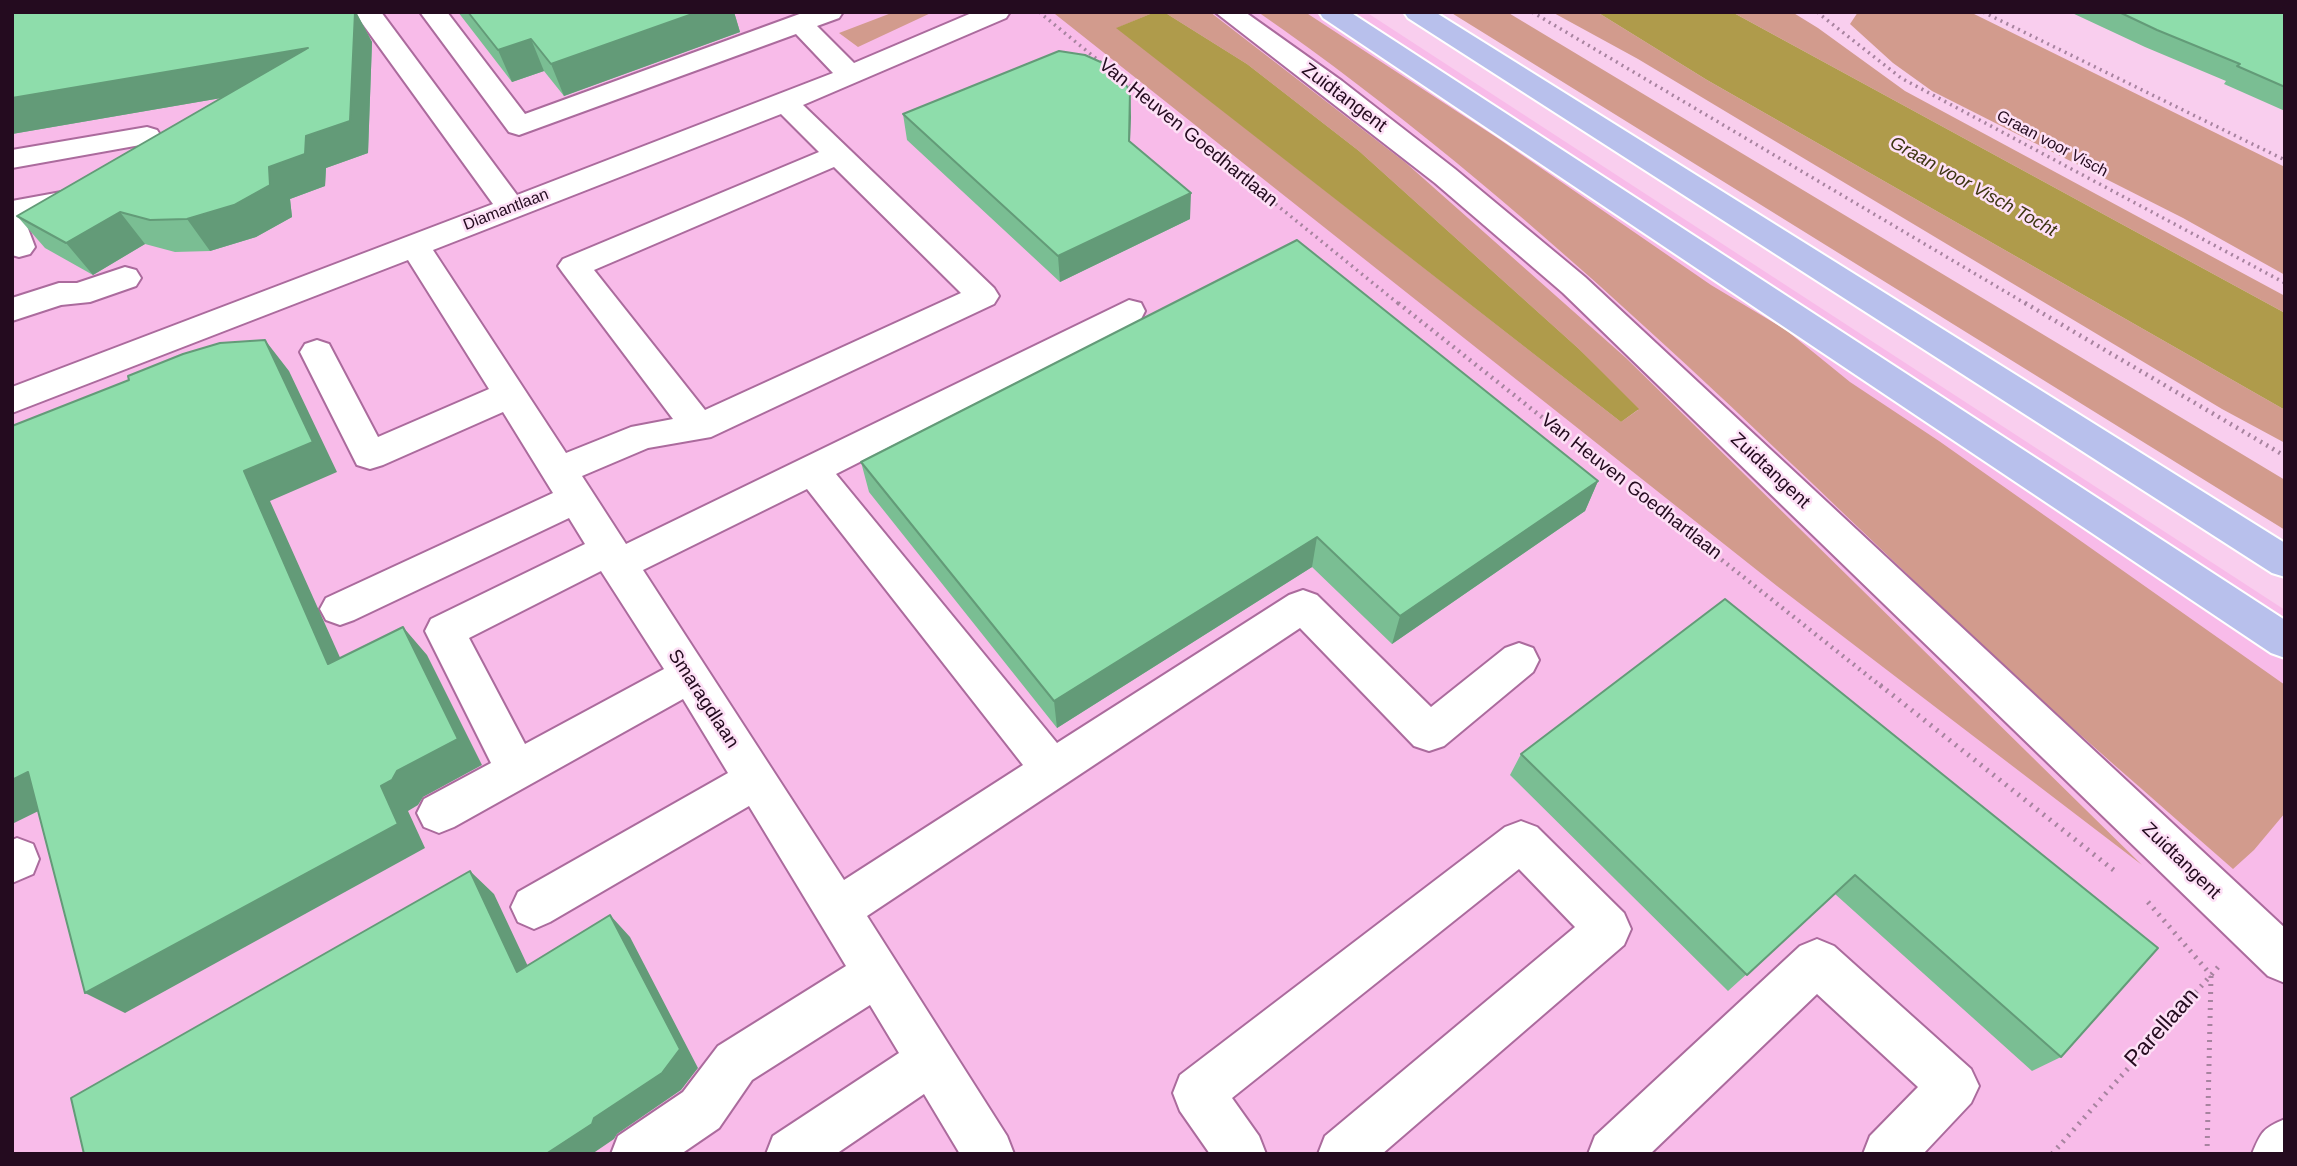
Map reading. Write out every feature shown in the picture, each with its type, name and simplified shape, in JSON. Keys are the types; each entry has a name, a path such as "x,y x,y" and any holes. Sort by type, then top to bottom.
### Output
{"main road":[{"path":"1332,12 2285,641"},
{"path":"1417,12 2285,562"}],"street":[{"path":"367,12 511,208"},
{"path":"433,12 519,126 830,12"},
{"path":"744,12 767,35"},
{"name":"Diamantlaan","path":"12,401 785,103 997,12"},
{"name":"Zuidtangent","path":"1228,12 1332,87 1445,176 1574,285 2285,960"},
{"path":"800,23 850,75"},
{"path":"340,609 568,484 643,436 699,428 983,296 785,103"},
{"path":"12,159 147,136"},
{"path":"699,428 574,265 838,155"},
{"path":"12,211 95,195"},
{"name":"Smaragdlaan","path":"414,245 756,779 989,1154"},
{"path":"12,310 60,293 79,294 125,278"},
{"path":"516,770 445,631 812,470 1129,311"},
{"path":"317,352 370,456 510,394"},
{"path":"812,470 1052,769"},
{"path":"838,909 1303,606 1429,733 1519,660"},
{"path":"439,813 688,676"},
{"path":"534,907 756,779"},
{"path":"1241,1154 1198,1093 1521,841 1608,929 1343,1154"},
{"path":"1613,1154 1817,962 1954,1086 1888,1154"},
{"path":"636,1154 701,1110 735,1063 878,973"},
{"path":"791,1154 931,1060"},
{"path":"2277,1154 2285,1144"}],"path":[{"name":"Van Heuven Goedhartlaan","path":"1039,12 1402,307 2122,876"},
{"path":"1532,12 2285,457"},
{"name":"Graan voor Visch","path":"1817,12 1901,78 2285,283"},
{"path":"1983,12 2285,160"},
{"path":"2141,895 2211,975"},
{"name":"Parellaan","path":"2052,1154 2211,975"},
{"name":"Parellaan","path":"2207,1154 2211,975"}],"shaded area":[{"path":"12,12 1366,12 2285,610 2285,1154 12,1154"},
{"path":"894,12 933,12 858,47 839,33"},
{"path":"1155,12 1117,28 1621,422 1638,410 1579,349 1359,151 1247,64 1164,12 1210,12 1406,163 1626,358 2142,865 1777,586 1055,14"},
{"path":"1258,12 1305,12 1496,137 1711,285 1786,330 1850,382 1939,441 2285,685 2285,813 2254,850 2233,869 2028,687 1731,406 1549,241 1358,85"},
{"path":"1450,12 1507,12 2285,480 2285,530"},
{"path":"1552,12 1597,12 1707,80 2285,410 2285,443 2222,409 1638,59"},
{"path":"1732,12 1792,12 1905,91 2285,296 2285,313"},
{"path":"1858,12 1970,12 2285,167 2285,275 2183,218 1932,91 1893,63 1850,24"}],"water":[{"path":"1155,12 1164,12 1247,64 1359,151 1579,349 1639,409 1621,422 1116,28"},
{"name":"Graan voor Visch Tocht","path":"1597,12 1732,12 2285,313 2285,410 1707,80"}],"building":[{"path":"12,12 355,12 350,121 306,136 305,154 269,167 270,185 234,205 187,219 150,220 120,212 66,243 17,216 308,48 12,98"},
{"path":"468,12 698,12 551,64 531,39 498,50"},
{"path":"2119,12 2285,12 2285,87 2237,66 2240,64"},
{"path":"1059,51 1085,55 1105,64 1120,76 1130,91 1129,141 1191,193 1058,256 903,114"},
{"path":"1297,240 1598,481 1400,616 1317,537 1054,701 861,462"},
{"path":"265,340 313,442 244,471 328,664 403,627 458,739 397,771 392,780 381,786 398,824 85,993 28,772 12,780 12,426 129,380 128,376 183,354 220,343"},
{"path":"1725,599 2158,948 2061,1057 1855,875 1747,975 1521,754"},
{"path":"470,871 517,972 610,915 680,1049 662,1073 546,1154 84,1154 71,1098"}]}
